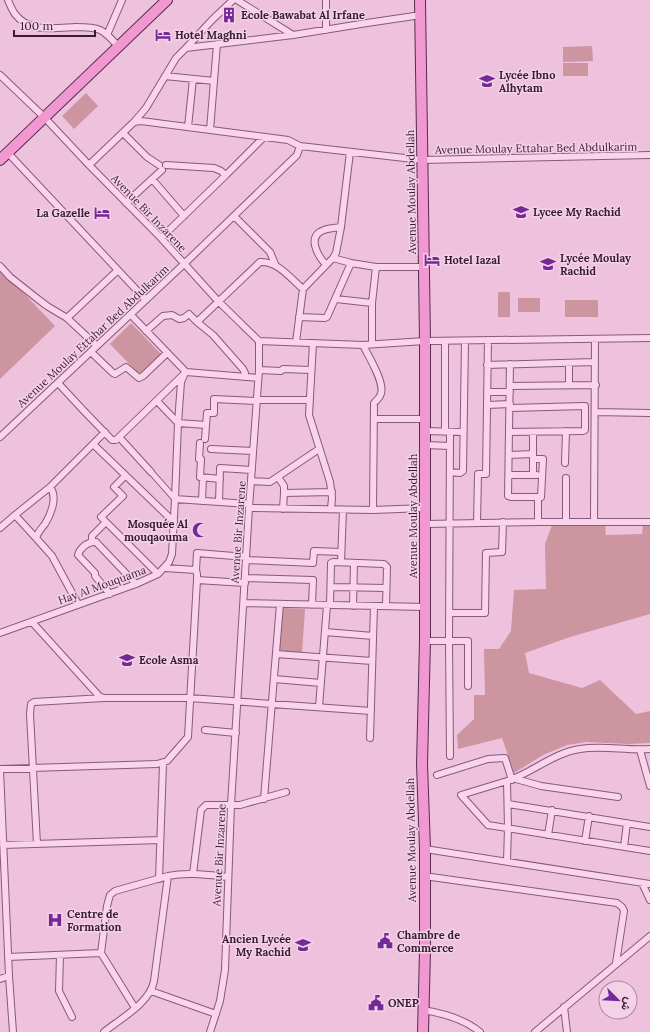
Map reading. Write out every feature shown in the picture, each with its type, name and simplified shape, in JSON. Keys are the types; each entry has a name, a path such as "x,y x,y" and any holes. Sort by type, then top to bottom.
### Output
{"main road":[{"path":"4,157 167,0"},
{"name":"Avenue Moulay Abdellah","path":"420,0 424,267 425,508 425,641 422,764 425,849 423,1032"}],"street":[{"path":"8,0 16,15 34,26 48,29 86,27 100,30 118,46"},
{"path":"107,35 122,0"},
{"path":"89,166 134,122 146,108 176,58 233,0"},
{"path":"237,0 293,36"},
{"path":"326,0 326,30"},
{"path":"186,48 293,36 421,15"},
{"path":"210,130 217,44"},
{"name":"Avenue Bir Inzarene","path":"0,74 161,238 218,301 259,341 259,370 249,506 228,877 225,970 216,1014 210,1032"},
{"path":"166,76 214,81"},
{"path":"188,127 193,79"},
{"name":"Avenue Moulay Ettahar Bed Abdulkarim","path":"134,122 148,122 288,140 300,146 422,160 650,155"},
{"path":"123,133 146,157 165,170 166,164 214,168 222,171 226,175"},
{"path":"161,238 264,137"},
{"name":"Avenue Moulay Ettahar Bed Abdulkarim","path":"0,437 131,315 297,155 300,146"},
{"path":"296,342 303,289 336,253 341,227 350,152"},
{"path":"4,157 118,270 146,300"},
{"path":"126,203 152,179 161,167"},
{"path":"152,179 184,216"},
{"path":"234,216 270,252 275,264"},
{"path":"326,265 316,251 314,243 316,237 325,229 341,227"},
{"path":"333,258 351,263 376,267 424,267"},
{"path":"197,322 260,262 266,261 275,264 303,289"},
{"path":"299,317 326,318 330,313 351,263"},
{"path":"0,266 34,296 67,318 97,346"},
{"path":"372,344 372,303 376,267"},
{"path":"67,318 118,270"},
{"path":"336,299 372,303"},
{"path":"146,331 163,316 172,315 179,319 189,314 213,335 243,369 245,377"},
{"path":"131,315 186,372 258,378"},
{"path":"594,521 596,385 595,338"},
{"path":"259,341 363,345 424,341 650,338"},
{"path":"477,523 478,474 486,474 488,340"},
{"path":"445,341 448,432 450,446 450,756"},
{"path":"450,472 460,473 463,470 465,341"},
{"path":"313,343 309,415 330,482 332,492 331,509"},
{"path":"363,345 381,382 382,390 380,396 374,403 373,510"},
{"path":"91,352 113,374 126,367 139,378 167,353"},
{"path":"487,365 595,362"},
{"path":"569,363 569,385"},
{"path":"509,455 543,459 541,496 509,496 509,455 509,432 510,364"},
{"path":"259,370 311,370"},
{"path":"58,383 112,440 116,440 186,372"},
{"name":"Hay Al Mouquama","path":"0,633 136,584 158,574 165,568 172,554 181,382 186,372"},
{"path":"487,392 569,385 596,385"},
{"path":"202,501 203,478 200,478 202,459 199,458 207,413 214,413 214,399 310,400"},
{"path":"157,401 178,423 206,425"},
{"path":"487,405 585,406 595,409 650,413"},
{"path":"509,432 585,431 585,406"},
{"path":"374,419 424,419"},
{"path":"424,431 463,432"},
{"path":"565,463 566,431"},
{"path":"0,528 50,487 105,432"},
{"path":"533,432 533,475"},
{"path":"119,437 176,499 283,509 373,510 425,508"},
{"path":"93,444 174,522"},
{"path":"424,445 450,446"},
{"path":"211,449 253,451"},
{"path":"251,482 270,482 319,449"},
{"path":"219,502 220,468 252,470"},
{"path":"509,475 542,475"},
{"path":"126,476 114,487 123,496 101,517 158,574"},
{"path":"278,476 284,486 283,509"},
{"path":"203,478 220,478"},
{"path":"566,478 566,522"},
{"path":"36,538 39,531 46,523 52,506 54,493 50,487"},
{"path":"284,493 332,492"},
{"path":"538,496 538,522"},
{"path":"341,562 343,510"},
{"path":"15,515 52,556 78,604"},
{"path":"425,524 594,521 650,522"},
{"path":"92,541 92,536 106,522"},
{"path":"449,613 485,613 486,552 502,552 503,522"},
{"path":"92,541 96,542 136,584"},
{"path":"92,541 89,542 78,555 95,573 95,576 110,594"},
{"path":"13,1032 8,958 0,770 163,764 167,762 188,738 197,580 197,553 246,559 313,563 314,551 341,552"},
{"path":"320,707 325,632 331,587 331,564 333,562 354,562 384,564 387,567 386,606"},
{"path":"353,606 354,562"},
{"path":"165,568 196,570"},
{"path":"197,580 312,580 312,605"},
{"path":"331,587 386,588"},
{"path":"244,603 425,607"},
{"path":"264,799 280,604"},
{"path":"370,738 374,606"},
{"path":"32,622 100,696 104,698"},
{"path":"325,632 373,636"},
{"path":"425,641 468,641 468,686"},
{"path":"276,654 372,661"},
{"path":"274,679 321,683"},
{"path":"37,844 30,714 31,704 34,702 104,698 190,698 371,711"},
{"path":"205,730 236,733"},
{"path":"650,749 579,749 562,754 511,780 461,795 488,825 650,851"},
{"path":"640,750 650,786"},
{"path":"437,775 488,759 505,758 511,780 508,804 507,861"},
{"path":"159,879 163,764"},
{"path":"511,780 541,786 618,797"},
{"path":"193,874 201,810 206,805 240,805 286,792"},
{"path":"508,804 627,822 650,827"},
{"path":"548,835 552,810"},
{"path":"585,841 589,816"},
{"path":"624,847 627,822"},
{"path":"3,845 160,840"},
{"path":"425,849 650,884"},
{"path":"135,1008 101,953 106,906 110,895 115,891 168,876 193,874 228,877"},
{"path":"104,1032 146,999 151,991 154,982 168,876"},
{"path":"424,876 617,903 624,911 616,963"},
{"path":"642,883 650,900"},
{"path":"535,1032 650,936"},
{"path":"8,958 101,953"},
{"path":"60,955 59,991 72,1017"},
{"path":"0,980 9,976"},
{"path":"151,991 216,1014"},
{"path":"564,1007 567,1032"},
{"path":"423,1010 444,1014 474,1027 480,1032"}],"shaded area":[{"path":"592,46 593,61 563,62 563,47"},
{"path":"563,63 588,63 588,76 563,76"},
{"path":"86,93 98,106 74,129 62,116"},
{"path":"0,268 55,326 0,379"},
{"path":"498,292 510,292 510,317 498,317"},
{"path":"518,298 540,298 540,312 518,312"},
{"path":"565,300 598,300 598,317 565,317"},
{"path":"131,323 161,354 139,374 110,344"},
{"path":"552,525 605,525 606,535 642,534 643,526 650,526 650,614 570,637 525,653 529,673 582,688 600,680 636,714 650,711 650,743 628,744 586,742 567,745 543,755 514,773 502,738 458,749 457,735 474,719 474,695 485,695 484,649 499,649 511,631 514,590 546,589 545,544"},
{"path":"282,608 305,609 302,654 279,652"}],"place":[{"name":"Ecole Bawabat Al Irfane","path":"229,15"},
{"name":"Hotel Maghni","path":"163,35"},
{"name":"Lycée Ibno Alhytam","path":"487,81"},
{"name":"Lycee My Rachid","path":"521,212"},
{"name":"La Gazelle","path":"102,213"},
{"name":"Hotel Iazal","path":"432,260"},
{"name":"Lycée Moulay Rachid","path":"548,264"},
{"name":"Mosquée Al mouqaouma","path":"200,530"},
{"name":"Ecole Asma","path":"127,660"},
{"name":"Centre de Formation","path":"55,920"},
{"name":"Chambre de Commerce","path":"385,941"},
{"name":"Ancien Lycée My Rachid","path":"303,945"},
{"name":"ONEP","path":"376,1003"}]}
